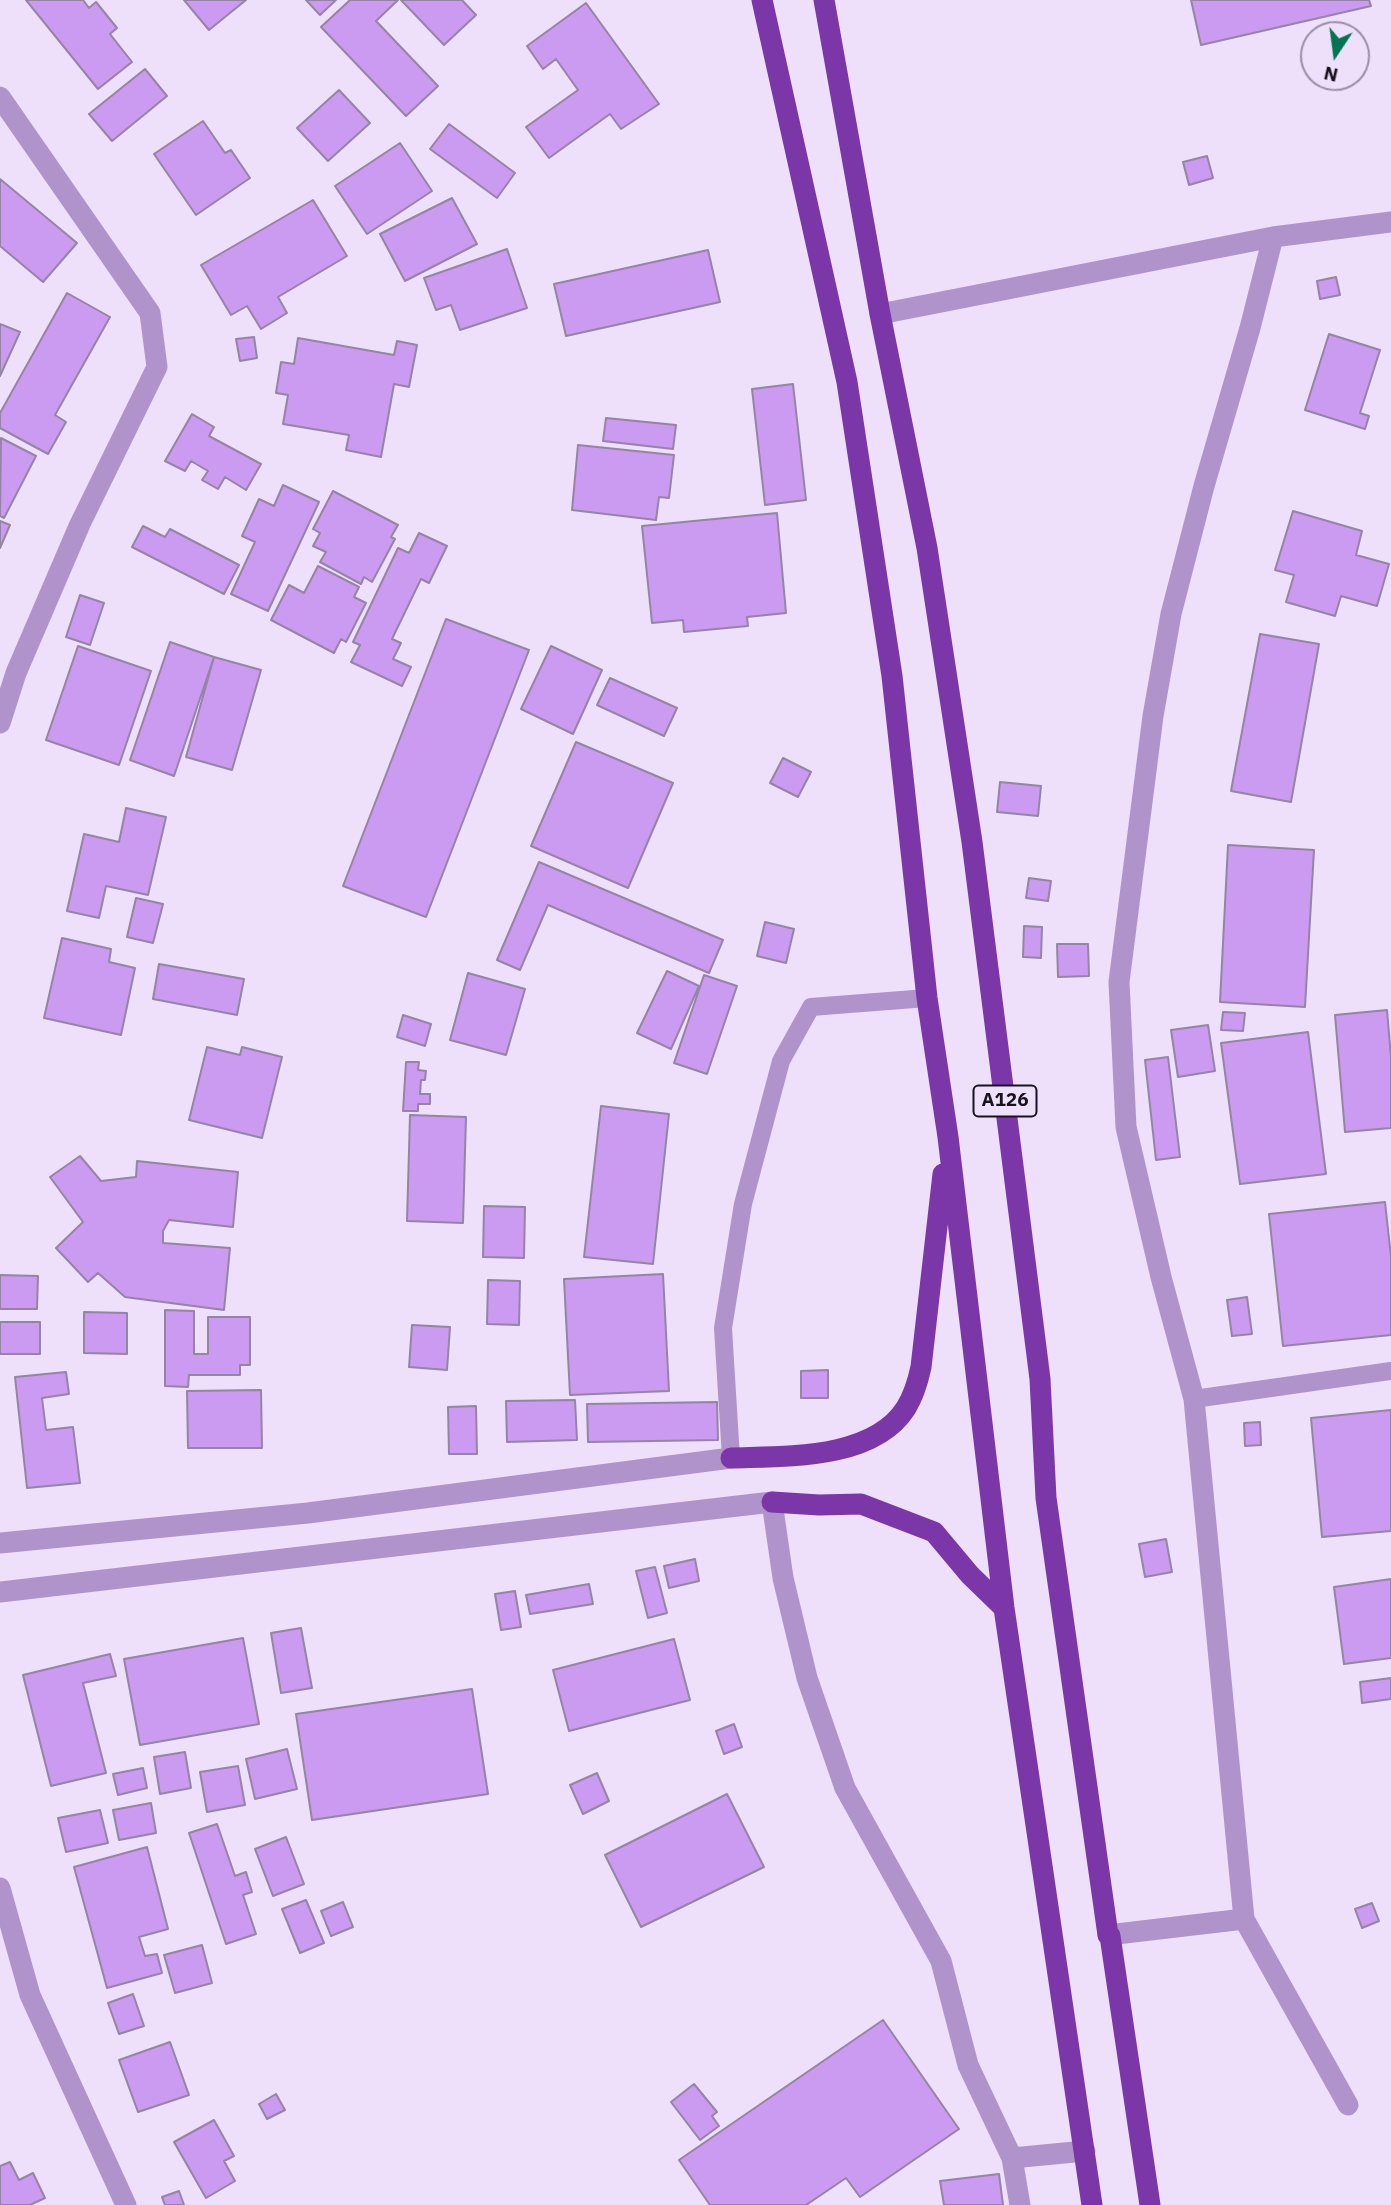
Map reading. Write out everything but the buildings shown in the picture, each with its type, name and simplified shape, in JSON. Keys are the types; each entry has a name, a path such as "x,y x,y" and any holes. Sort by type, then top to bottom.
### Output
{"highway":[{"name":"A126","path":"762,0 847,382 892,676 927,998 948,1138 1004,1608 1092,2205"},
{"name":"A126","path":"824,0 880,314 927,548 972,842 1040,1379 1046,1498 1108,1936 1150,2205"},
{"path":"732,1458 793,1456 838,1450 877,1435 906,1409 916,1390 921,1367 948,1138"},
{"path":"772,1502 861,1504 934,1532 970,1575 1004,1608"}],"street":[{"path":"0,97 150,313 157,367 80,524 16,673 0,723"},
{"path":"880,314 1273,237 1391,222"},
{"path":"1273,237 1171,614 1151,729 1119,982 1126,1127 1161,1277 1194,1399 1244,1919 1348,2105"},
{"path":"0,1544 308,1513 732,1458"},
{"path":"0,1592 772,1502 783,1578 807,1678 845,1788 941,1961 968,2066 1012,2158 1020,2205"},
{"path":"0,1888 30,1995 126,2205"},
{"path":"1108,1936 1244,1919"},
{"path":"1012,2158 1085,2151"}],"lane":[{"path":"732,1458 723,1328 743,1204 781,1061 811,1007 927,998"},
{"path":"1194,1399 1391,1371"}]}
